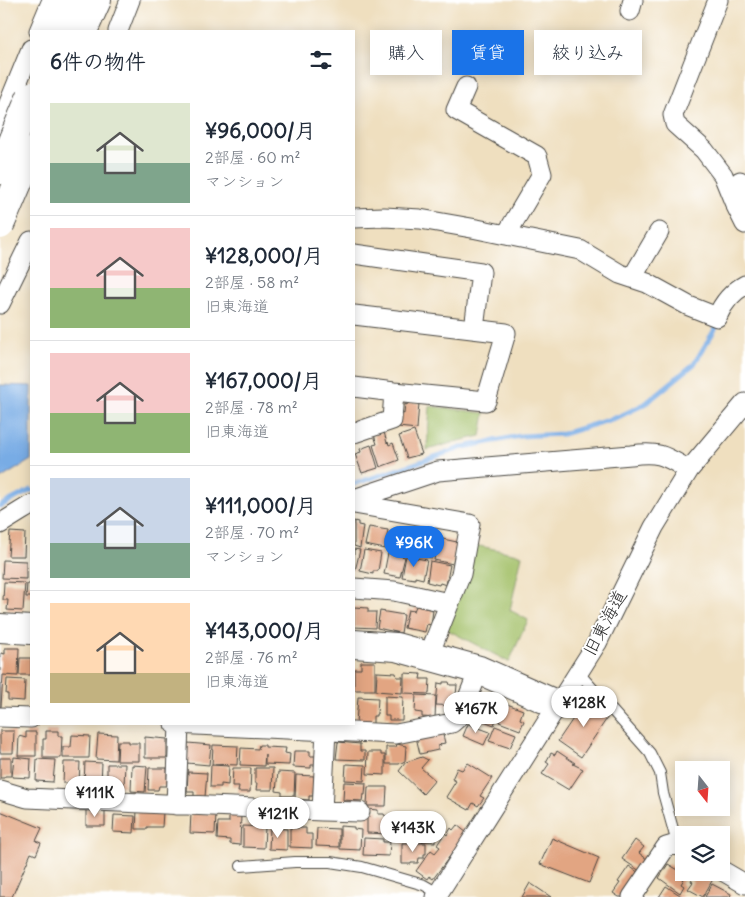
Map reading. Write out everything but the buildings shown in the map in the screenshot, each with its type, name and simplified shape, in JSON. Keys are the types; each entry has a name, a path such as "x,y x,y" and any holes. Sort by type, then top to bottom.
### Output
{"main road":[{"path":"59,30 72,0"},
{"path":"83,30 96,0"},
{"path":"0,170 30,98"},
{"path":"0,225 30,154"},
{"path":"0,628 30,630"},
{"path":"355,644 396,647 479,670 558,705"}],"street":[{"path":"39,30 52,0"},
{"path":"118,30 130,0"},
{"path":"718,0 673,115 675,124 704,150 723,175 737,181 745,206"},
{"path":"0,125 30,52"},
{"path":"466,87 456,110 537,156 542,174 506,235"},
{"path":"737,181 734,202 745,224"},
{"path":"355,218 420,219 580,250 620,274 717,317 721,308 735,290 745,285"},
{"path":"632,278 659,232"},
{"path":"0,304 30,243"},
{"path":"355,254 481,272 474,330"},
{"path":"355,315 506,333 486,401 355,387"},
{"path":"355,433 392,420 394,392"},
{"name":"旧東海道","path":"442,894 597,643 654,527 689,470 745,403"},
{"path":"355,499 438,471 646,453 662,455 689,470"},
{"path":"355,504 470,524 461,574 429,656"},
{"path":"0,524 30,506"},
{"path":"355,588 394,591 449,603"},
{"path":"204,725 396,734 452,723 461,715 479,670"},
{"path":"0,717 30,718"},
{"path":"176,805 179,725"},
{"path":"322,811 326,730"},
{"path":"0,790 27,798 360,812"},
{"path":"632,897 666,846 675,846"},
{"path":"730,875 745,884"}],"lane":[{"path":"578,672 650,753 660,773 663,793 675,836"},
{"path":"241,866 295,862 330,862 362,867 424,885 442,894"}],"green space":[{"path":"430,406 485,413 481,436 427,450"},
{"path":"470,544 522,555 510,610 528,620 509,662 446,629"}],"water":[{"path":"0,385 30,386 30,461 0,479"}],"waterway":[{"path":"355,484 464,447 520,436 563,434 618,417 645,404 694,364 717,326"},
{"path":"0,506 30,491"}]}
